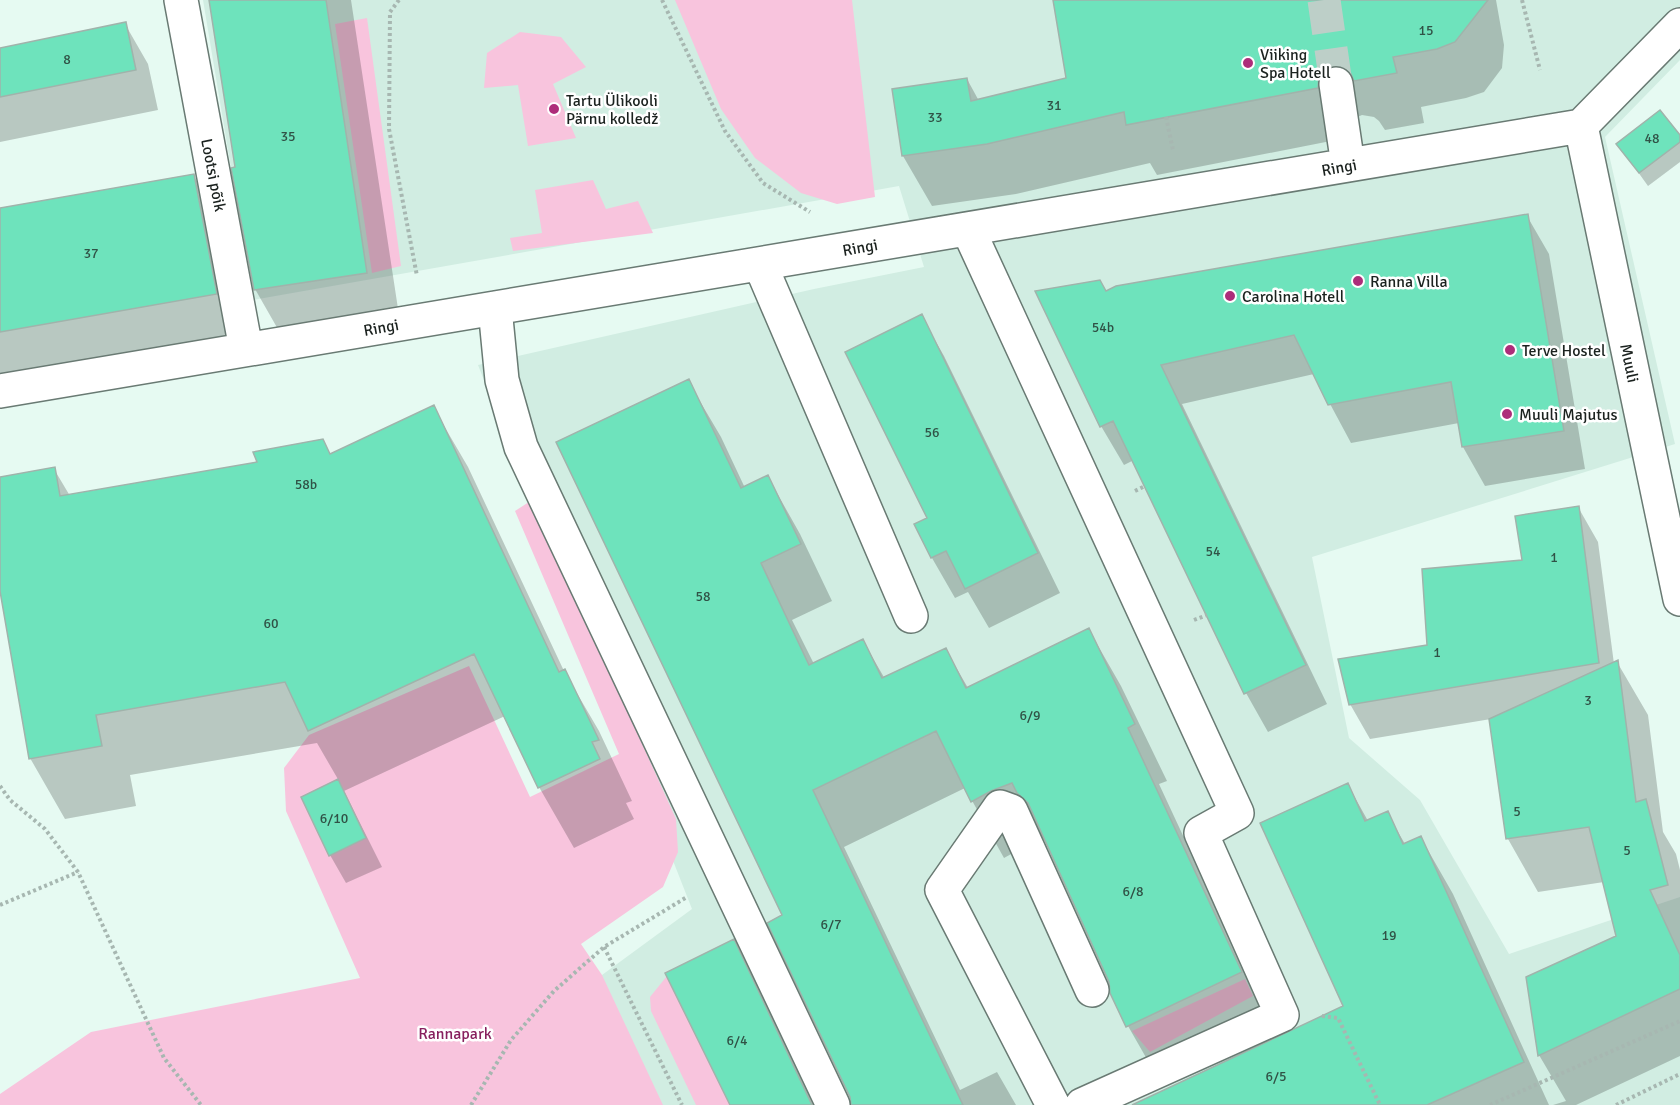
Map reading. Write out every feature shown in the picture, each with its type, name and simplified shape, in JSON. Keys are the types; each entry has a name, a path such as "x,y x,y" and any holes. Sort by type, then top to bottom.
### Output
{"street":[{"name":"Lootsi põik","path":"181,0 246,349"},
{"path":"1581,126 1680,25"},
{"path":"1336,84 1348,165"},
{"name":"Ringi","path":"0,391 1581,126"},
{"name":"Muuli","path":"1581,126 1670,503 1680,599"},
{"path":"968,229 1238,813 1201,833 1282,1015 1082,1105"},
{"path":"760,264 911,616"},
{"path":"495,308 502,380 521,447 833,1105"},
{"path":"1053,1105 942,890 1000,807 1011,811 1092,990"}],"path":[{"path":"399,0 390,12 388,129 417,276"},
{"path":"662,0 725,131 763,183 816,216"},
{"path":"1522,0 1540,70"},
{"path":"1166,117 1173,150"},
{"path":"0,786 10,800 45,829 78,872 164,1058 201,1105"},
{"path":"0,905 78,872"},
{"path":"471,1105 511,1040 554,992 604,947 724,874"},
{"path":"604,947 682,1105"},
{"path":"1280,1011 1338,1018 1380,1105"},
{"path":"1490,1105 1680,1021"},
{"path":"1616,1105 1680,1074"}],"shaded area":[{"path":"203,0 1680,0 1680,60 1605,137 1675,444 1312,557 1349,738 1420,800 1509,954 1680,897 1680,1105 499,1105 519,1070 602,975 692,909 478,365 814,289 924,267 899,186 253,300"}],"green space":[{"path":"675,0 852,0 875,197 837,204 801,193 755,158 721,109"},
{"path":"367,18 401,266 372,273 335,24"},
{"path":"520,32 561,37 586,67 553,84 576,138 528,146 518,85 484,88 487,53"},
{"path":"593,180 606,209 638,201 653,233 513,251 510,238 542,233 535,190"},
{"name":"Rannapark","path":"532,500 676,819 678,852 663,887 581,944 602,975 663,1105 0,1105 0,1094 91,1032 360,978 286,811 284,768 309,735 469,666 530,797 619,754 515,511"},
{"path":"667,976 730,1105 696,1105 651,1011 650,997"},
{"path":"1245,979 1253,996 1150,1052 1132,1031"}],"building":[{"path":"209,0 326,0 367,273 254,290 231,168 235,167"},
{"name":"Viiking Spa Hotell","path":"1053,0 1488,0 1455,42 1437,49 1393,57 1397,73 1354,81 1350,72 1343,67 1333,66 1325,69 1319,77 1318,88 1126,125 1124,112 987,144 902,156 892,89 967,78 971,101 1066,78"},
{"path":"126,22 136,70 0,97 0,48"},
{"path":"1660,110 1680,135 1680,142 1639,173 1616,144"},
{"path":"194,174 217,294 0,332 0,208"},
{"path":"1528,214 1564,431 1462,447 1451,382 1328,405 1294,335 1161,365 1306,665 1244,694 1113,421 1100,427 1035,291 1100,280 1106,291 1116,286"},
{"path":"922,314 1038,553 965,589 946,551 931,558 914,524 927,518 845,352"},
{"path":"689,379 741,488 768,475 801,544 761,563 809,665 863,639 882,678 946,648 966,688 1089,628 1135,724 1128,728 1242,972 1126,1027 1110,993 1109,982 1028,803 1017,793 1012,783 971,802 936,731 813,790 963,1105 851,1105 850,1097 767,923 782,915 556,442"},
{"path":"434,405 559,672 565,669 599,740 592,742 600,759 538,788 474,654 308,731 285,682 96,715 102,746 29,759 0,591 0,477 55,467 60,496 257,462 253,452 323,439 330,454"},
{"path":"1579,506 1599,663 1349,705 1338,659 1427,645 1422,569 1522,560 1515,516"},
{"path":"1618,660 1636,802 1646,799 1668,885 1650,890 1680,955 1680,989 1538,1056 1526,977 1616,936 1589,827 1506,839 1489,719"},
{"path":"338,779 366,838 329,856 301,797"},
{"path":"1348,783 1365,821 1388,811 1403,844 1421,836 1524,1062 1427,1105 1132,1105 1343,1006 1260,823"},
{"path":"734,939 812,1105 730,1105 665,973"}],"tunnel":[{"path":"1324,0 1336,84"}],"place":[{"name":"Viiking Spa Hotell","path":"1248,63"},
{"name":"Tartu Ülikooli Pärnu kolledž","path":"554,109"},
{"name":"Ranna Villa","path":"1358,281"},
{"name":"Carolina Hotell","path":"1230,296"},
{"name":"Terve Hostel","path":"1510,350"},
{"name":"Muuli Majutus","path":"1507,414"}]}
